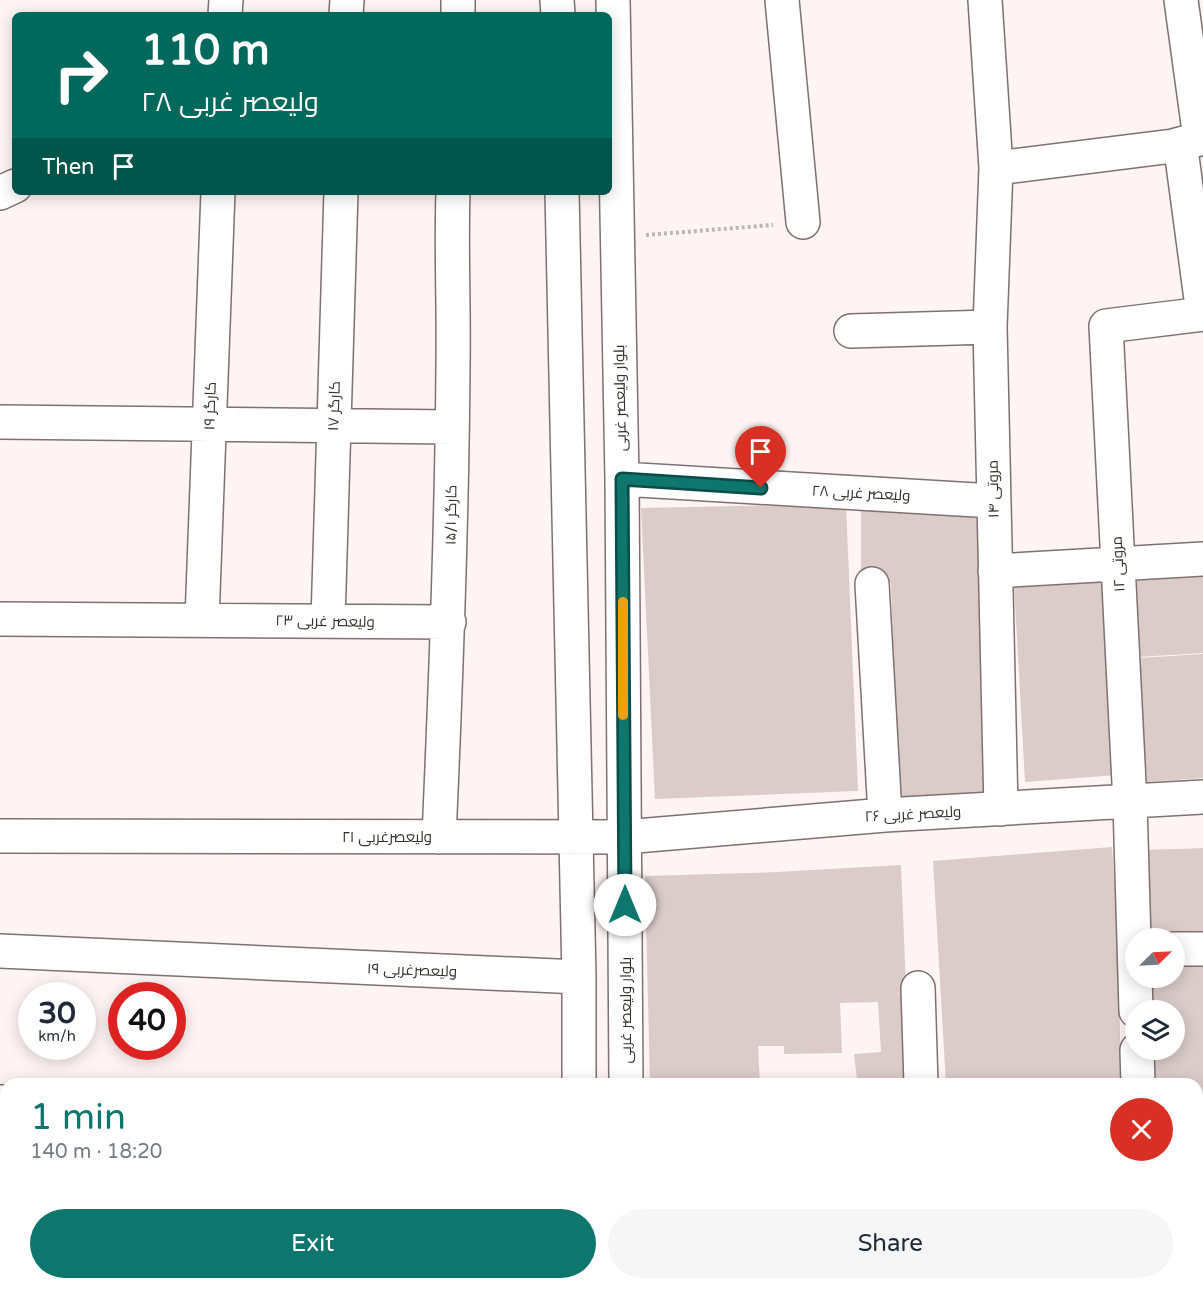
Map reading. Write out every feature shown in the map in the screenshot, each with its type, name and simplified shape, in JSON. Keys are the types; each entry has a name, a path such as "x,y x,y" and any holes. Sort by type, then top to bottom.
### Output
{"street":[{"name":"بلوار ولیعصر غربی","path":"614,0 622,479 626,1078"},
{"path":"782,0 803,222"},
{"name":"مروتی ۱۴","path":"985,0 996,168 990,327 1001,809"},
{"path":"1181,0 1192,141 1182,157 1203,314"},
{"path":"996,168 1192,141"},
{"name":"کارگر ۱۹","path":"202,620 218,195"},
{"name":"کارگر ۱۷","path":"328,621 341,195"},
{"name":"کارگر ۱۵/۱","path":"439,837 449,622 453,195"},
{"path":"562,195 579,977 579,1078"},
{"name":"مروتی ۱۲","path":"1134,928 1106,326 1203,314"},
{"path":"851,331 990,327"},
{"path":"0,422 452,427"},
{"name":"ولیعصر غربی ۲۸","path":"622,479 993,501"},
{"path":"995,571 1203,559"},
{"path":"872,584 885,815"},
{"name":"ولیعصر غربی ۲۳","path":"0,619 449,622"},
{"name":"ولیعصر غربی ۲۶","path":"576,838 624,837 885,815 1203,798"},
{"name":"ولیعصرغربی ۲۱","path":"0,836 576,838"},
{"path":"1185,949 1203,949"},
{"name":"ولیعصرغربی ۱۹","path":"0,951 579,977"},
{"path":"918,988 921,1078"},
{"path":"1137,1060 1138,1078"}],"path":[{"path":"618,238 803,222"}],"building":[{"path":"846,504 858,791 655,799 641,508"},
{"path":"861,510 983,517 987,795 898,797 891,583 861,571"},
{"path":"1203,570 1203,653 1138,657 1133,575"},
{"path":"1106,578 1117,775 1025,782 1014,584"},
{"path":"1203,654 1203,778 1147,782 1138,658"},
{"path":"1112,847 1118,934 1121,1078 946,1078 933,861"},
{"path":"1203,848 1203,933 1185,934 1185,928 1147,928 1144,850"},
{"path":"901,865 910,1078 857,1078 854,1054 881,1052 878,1002 840,1003 842,1053 784,1054 784,1046 758,1046 760,1078 650,1078 645,876"},
{"path":"1185,966 1203,966 1203,1078 1150,1078 1149,1060 1185,1060 1185,1000 1148,1000 1147,988 1185,988"}],"slow traffic":[{"path":"623,602 623,715"}],"route":[{"path":"625,905 622,479 761,488"}]}
